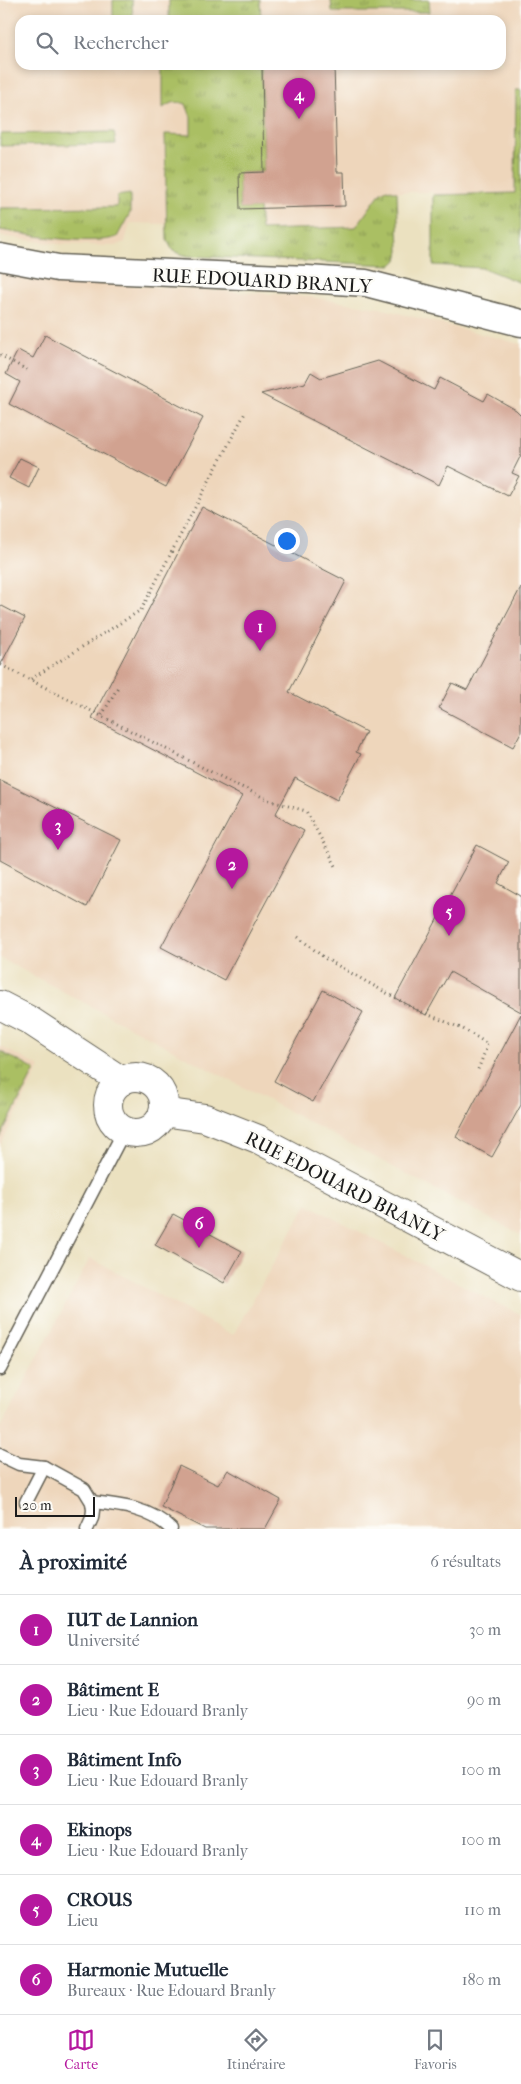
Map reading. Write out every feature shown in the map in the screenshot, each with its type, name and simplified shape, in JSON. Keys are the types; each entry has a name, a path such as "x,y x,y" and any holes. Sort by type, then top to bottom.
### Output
{"street":[{"name":"RUE EDOUARD BRANLY","path":"0,257 58,268 307,279 366,284 521,323"},
{"path":"0,1004 29,1020 122,1081"},
{"path":"132,1077 143,1078 153,1083 160,1091 164,1101 163,1112 155,1126 148,1131 132,1133 124,1131 111,1119 108,1110 110,1093 122,1081 132,1077"},
{"name":"RUE EDOUARD BRANLY","path":"163,1112 205,1118 258,1139 521,1277"}],"lane":[{"path":"0,1369 124,1131"},
{"path":"0,1455 19,1464 44,1467 84,1489 92,1502 92,1518 87,1529"},
{"path":"26,1502 44,1467"},
{"path":"92,1502 125,1506 156,1517 170,1529"}],"path":[{"path":"0,355 27,370"},
{"path":"30,679 141,610 246,411"},
{"path":"1,665 235,784 271,801 306,810 336,866"},
{"path":"102,716 118,687"},
{"path":"298,937 326,959 349,972 417,1010 463,1029 488,1044 477,1072"}],"shaded area":[{"path":"0,0 521,0 521,283 483,268 433,265 433,192 398,192 399,251 397,260 392,265 187,256 173,251 167,240 165,224 130,223 125,242 115,246 57,244 0,236"},
{"path":"0,271 60,281 304,296 379,308 521,344 521,1235 0,958"},
{"path":"0,1046 40,1067 0,1146"},
{"path":"307,1204 494,1302 521,1314 521,1529 0,1529 0,1429 90,1258 233,1335"}],"green space":[{"path":"113,0 132,0 133,15 113,15"},
{"path":"169,0 260,0 261,15 169,15"},
{"path":"331,0 429,0 430,12 332,12"},
{"path":"163,70 262,70 264,172 239,173 240,209 259,208 261,230 356,227 381,192 387,189 397,192 399,251 397,260 392,265 187,256 173,251 167,240 165,134 191,135 191,117 186,104 174,103 163,108"},
{"path":"516,90 521,90 521,283 483,268 433,265 433,195 515,193"},
{"path":"114,132 116,144 0,146 0,134"},
{"path":"130,194 130,213 117,237 76,240 0,230 0,208 117,207 117,196"},
{"path":"0,1051 35,1070 0,1138"}],"building":[{"path":"262,70 334,70 337,172 344,172 345,206 240,209 239,173 264,172"},
{"path":"45,335 203,418 166,487 9,404 20,382 6,374 18,350 33,358"},
{"path":"378,361 434,390 440,378 484,401 488,394 516,410 521,415 521,455 512,473 519,476 508,496 448,466 439,485 261,394 305,383 311,372 321,378"},
{"path":"20,458 39,467 29,488 9,478"},
{"path":"202,507 346,581 289,692 366,732 356,752 361,754 337,800 295,778 275,815 304,831 224,980 161,947 242,796 92,718"},
{"path":"521,587 521,732 513,747 439,708 452,683 467,690"},
{"path":"0,605 25,618 0,666"},
{"path":"0,780 121,840 87,907 0,860"},
{"path":"477,845 509,862 498,883 521,896 521,1012 450,972 426,1015 395,998"},
{"path":"323,990 363,1012 313,1102 274,1081"},
{"path":"521,1014 521,1105 492,1157 456,1137"},
{"path":"173,1214 242,1251 224,1283 155,1245"},
{"path":"179,1466 218,1485 228,1470 281,1500 265,1529 205,1529 161,1507"}],"place":[{"name":"Ekinops","path":"299,119"},
{"name":"IUT de Lannion","path":"260,651"},
{"name":"Bâtiment Info","path":"58,850"},
{"name":"Bâtiment E","path":"232,889"},
{"name":"CROUS","path":"449,936"},
{"name":"Harmonie Mutuelle","path":"199,1248"}]}
